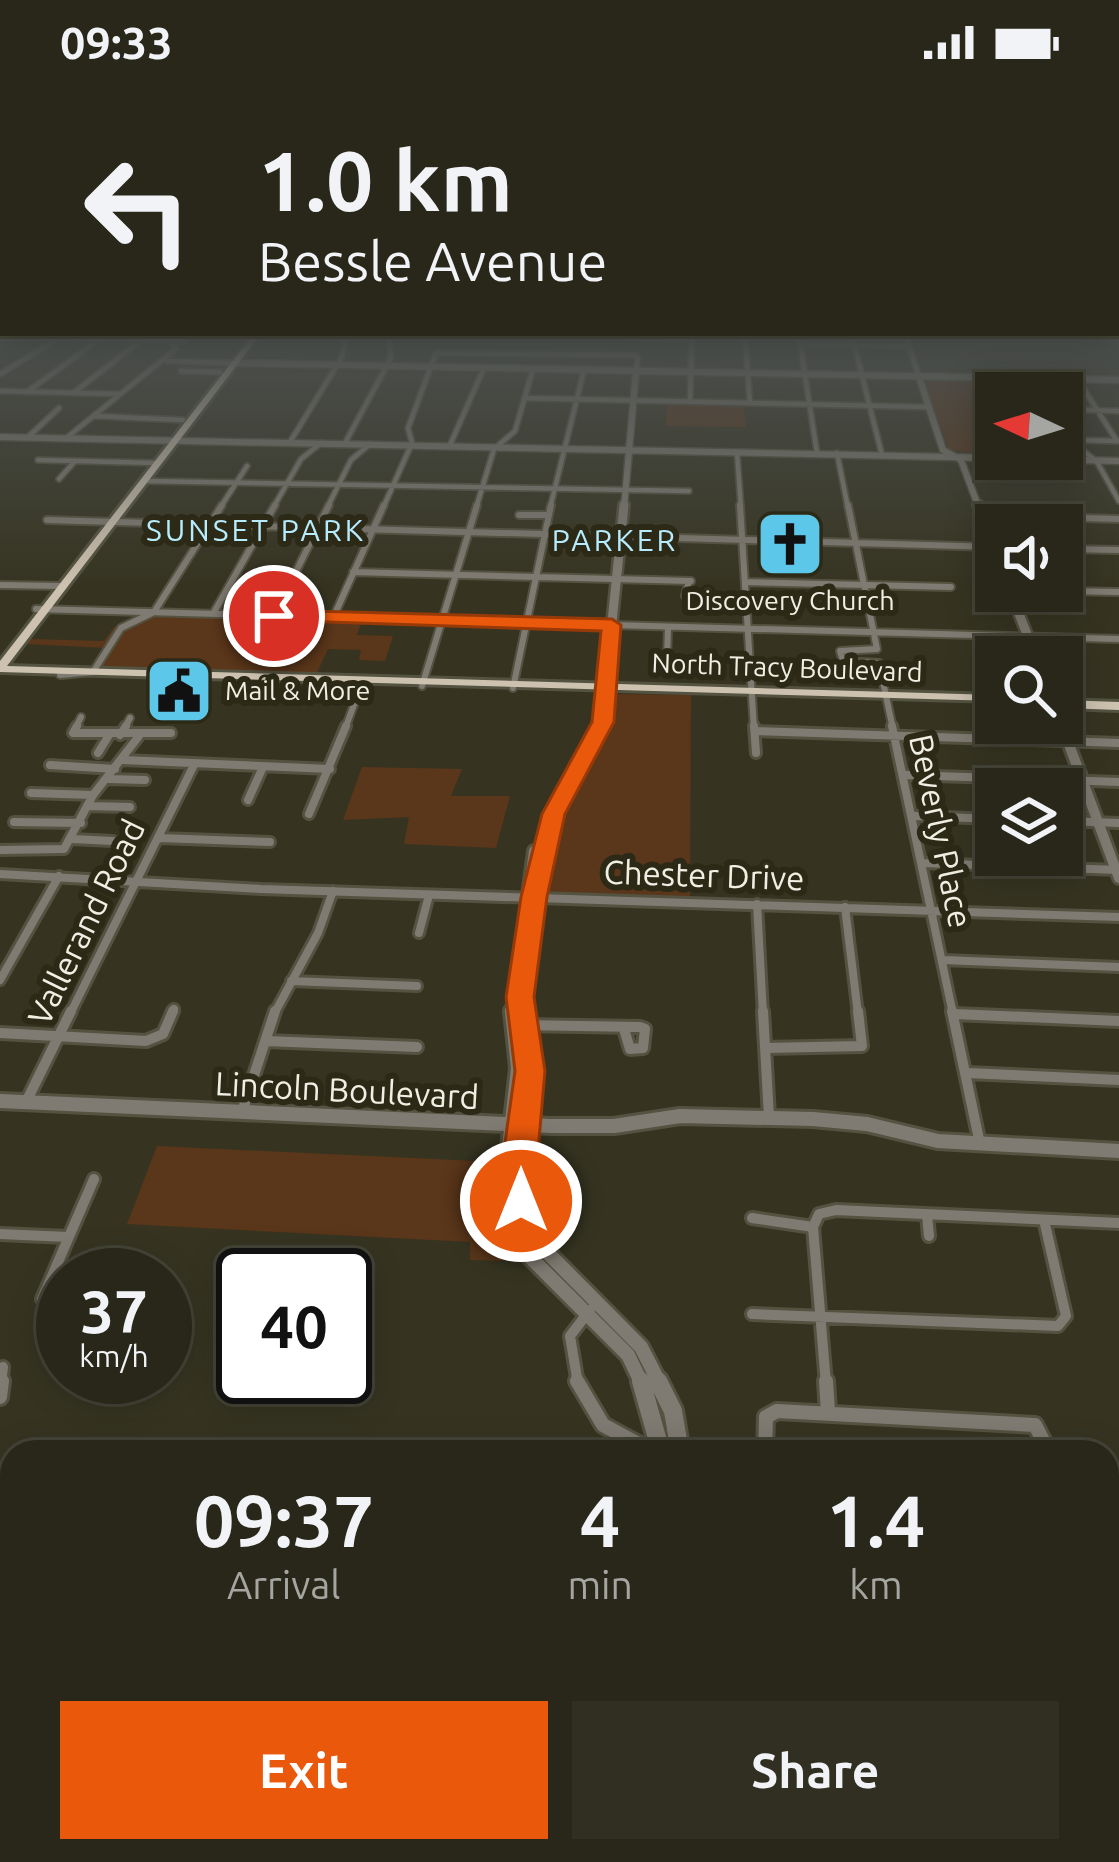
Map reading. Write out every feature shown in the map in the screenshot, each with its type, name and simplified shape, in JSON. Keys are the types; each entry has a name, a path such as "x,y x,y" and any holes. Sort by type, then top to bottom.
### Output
{"main road":[{"path":"0,655 188,419"},
{"path":"172,440 183,420"},
{"path":"106,525 145,481 154,463"},
{"path":"0,670 41,609"},
{"name":"North Tracy Boulevard","path":"0,670 975,699"},
{"name":"North Tracy Boulevard","path":"0,670 362,682"},
{"path":"1083,703 1119,704"}],"street":[{"path":"27,438 47,419"},
{"path":"64,439 85,419"},
{"path":"159,419 183,420"},
{"path":"290,442 304,419"},
{"path":"345,443 358,419"},
{"path":"333,618 411,445 408,428 412,419"},
{"path":"450,446 462,419"},
{"path":"422,684 481,487 498,446 515,431 518,419"},
{"path":"514,686 572,419"},
{"path":"632,419 600,731 554,814 530,897 518,1025 530,1071 517,1121 518,1183 528,1220 638,1373 658,1426 657,1440"},
{"path":"812,419 817,453"},
{"path":"873,419 882,455"},
{"path":"933,419 944,450 961,460 978,504"},
{"path":"0,437 975,457"},
{"path":"1083,439 1118,441"},
{"path":"213,614 305,454 321,442"},
{"path":"274,616 353,457 370,444"},
{"path":"737,452 756,753"},
{"path":"1083,453 1119,500"},
{"path":"837,454 873,633"},
{"path":"38,460 154,463"},
{"path":"59,479 75,461"},
{"path":"1083,461 1119,461"},
{"path":"60,675 93,672 121,628 145,621 154,612 248,466"},
{"path":"1108,480 1119,481"},
{"path":"145,481 689,491"},
{"path":"519,515 548,515"},
{"path":"1083,518 1119,522"},
{"path":"47,520 975,548"},
{"path":"1083,549 1119,550"},
{"path":"353,572 690,580 685,596"},
{"path":"746,582 950,587"},
{"path":"0,584 59,586"},
{"path":"1083,591 1119,592"},
{"path":"41,609 989,636"},
{"path":"667,660 668,627"},
{"name":"Beverly Place","path":"873,633 877,649 840,650 843,661 879,663 915,816 979,1142"},
{"path":"1083,638 1119,639"},
{"path":"309,814 362,682"},
{"path":"81,718 73,733 171,733"},
{"path":"120,735 130,718"},
{"path":"755,731 975,738"},
{"path":"98,753 109,735"},
{"path":"0,850 58,851 72,839 93,795 139,736"},
{"path":"1083,742 1119,743"},
{"path":"122,762 159,757"},
{"path":"50,765 122,762 330,769"},
{"name":"Vallerand Road","path":"28,1098 194,765"},
{"path":"248,800 263,766"},
{"path":"906,775 975,777"},
{"path":"109,779 145,780"},
{"path":"1083,781 1119,782"},
{"path":"924,863 1118,872 1083,784"},
{"path":"31,793 93,795"},
{"path":"87,806 130,808"},
{"path":"915,816 975,818"},
{"path":"14,822 81,824"},
{"path":"1083,822 1119,824"},
{"path":"159,838 269,842"},
{"path":"72,839 112,841"},
{"name":"Chester Drive","path":"0,874 429,895 1119,917"},
{"path":"0,980 59,877"},
{"path":"243,1107 291,981 318,933 333,891"},
{"path":"419,933 429,895"},
{"path":"757,904 769,1114"},
{"path":"765,1048 851,1051 862,1046 845,907"},
{"path":"944,960 1119,967"},
{"path":"291,981 417,986"},
{"path":"0,1034 133,1040 163,1034 174,1010"},
{"path":"955,1014 1119,1021"},
{"path":"518,1025 645,1029 639,1050 627,1045 624,1029"},
{"path":"266,1041 417,1047"},
{"path":"967,1073 1119,1080"},
{"name":"Lincoln Boulevard","path":"0,1097 602,1126 680,1115 769,1114 979,1142 1119,1148"},
{"path":"63,1248 94,1179"},
{"path":"829,1412 813,1227 819,1214 846,1210 1119,1223"},
{"path":"927,1215 929,1236"},
{"path":"752,1218 813,1227"},
{"path":"752,1313 822,1320 1058,1326 1066,1316 1044,1220"},
{"path":"0,1234 68,1237"},
{"path":"593,1308 570,1336 580,1388 617,1440"},
{"path":"593,1308 623,1324 655,1370 673,1412 678,1440"},
{"path":"0,1397 3,1367"},
{"path":"767,1440 771,1412 829,1412 1035,1425 1043,1440"}],"shaded area":[{"path":"666,419 745,419 746,427 666,426"},
{"path":"938,419 975,419 975,453 949,450"},
{"path":"159,615 362,620 357,635 393,636 385,661 359,660 361,650 328,649 315,677 100,670 106,648 26,644 31,639 104,641 114,627"},
{"path":"614,694 691,695 690,899 551,893 542,888 557,821 601,741"},
{"path":"362,767 462,769 451,796 510,796 496,848 404,844 409,817 343,820"},
{"path":"157,1146 498,1162 501,1214 515,1251 501,1261 470,1260 470,1242 127,1224"}],"place":[{"name":"Discovery Church","path":"790,544"},
{"name":"Mail & More","path":"179,691"}],"district":[{"name":"SUNSET PARK","path":"256,531"},
{"name":"PARKER","path":"615,541"}],"route":[{"path":"274,616 612,625 603,722 563,794 540,859 520,997 530,1049 518,1164 521,1201"}]}
